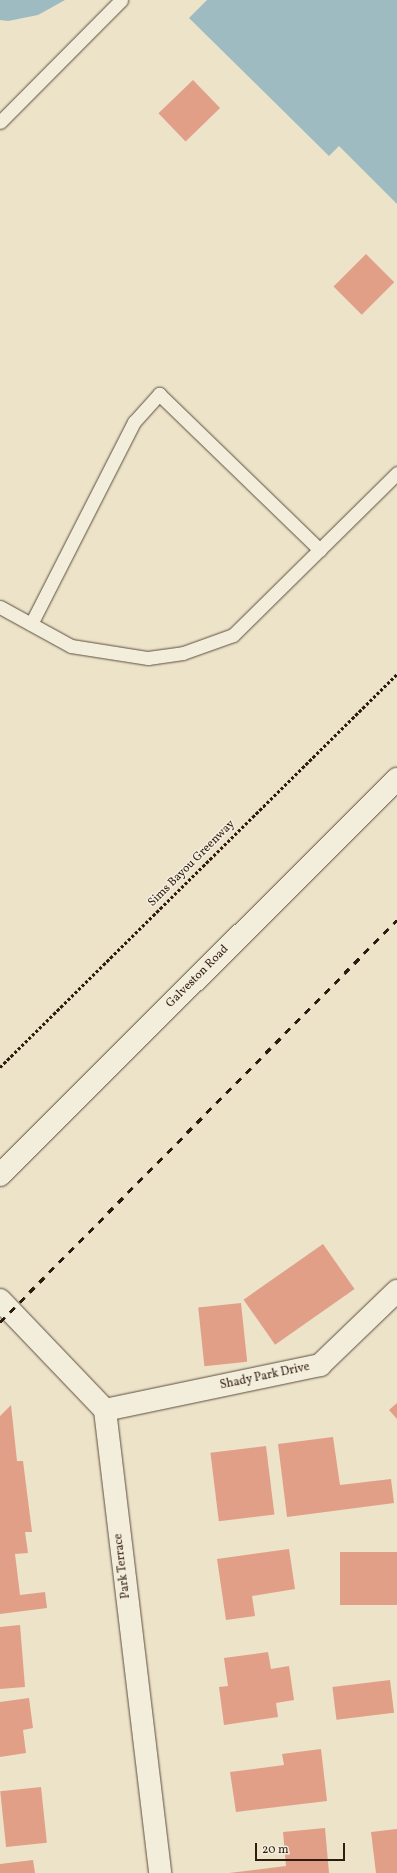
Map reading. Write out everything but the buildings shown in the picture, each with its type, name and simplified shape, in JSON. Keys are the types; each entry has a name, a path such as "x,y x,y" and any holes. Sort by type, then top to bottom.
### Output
{"street":[{"name":"Galveston Road","path":"0,1175 397,779"},
{"name":"Shady Park Drive","path":"105,1410 320,1365 397,1291"},
{"path":"0,1300 105,1410"},
{"name":"Park Terrace","path":"105,1410 160,1873"}],"lane":[{"path":"1,119 121,0"},
{"path":"31,624 134,422 159,394 320,550"},
{"path":"0,607 71,646 115,655 148,658 183,654 234,636 397,473"}],"path":[{"name":"Sims Bayou Greenway","path":"0,1067 397,674"}],"water":[{"path":"0,0 65,0 38,15 8,21 0,20"},
{"path":"207,0 397,0 397,204 339,146 329,156 189,18"}],"railway":[{"path":"0,1322 397,920"}]}
